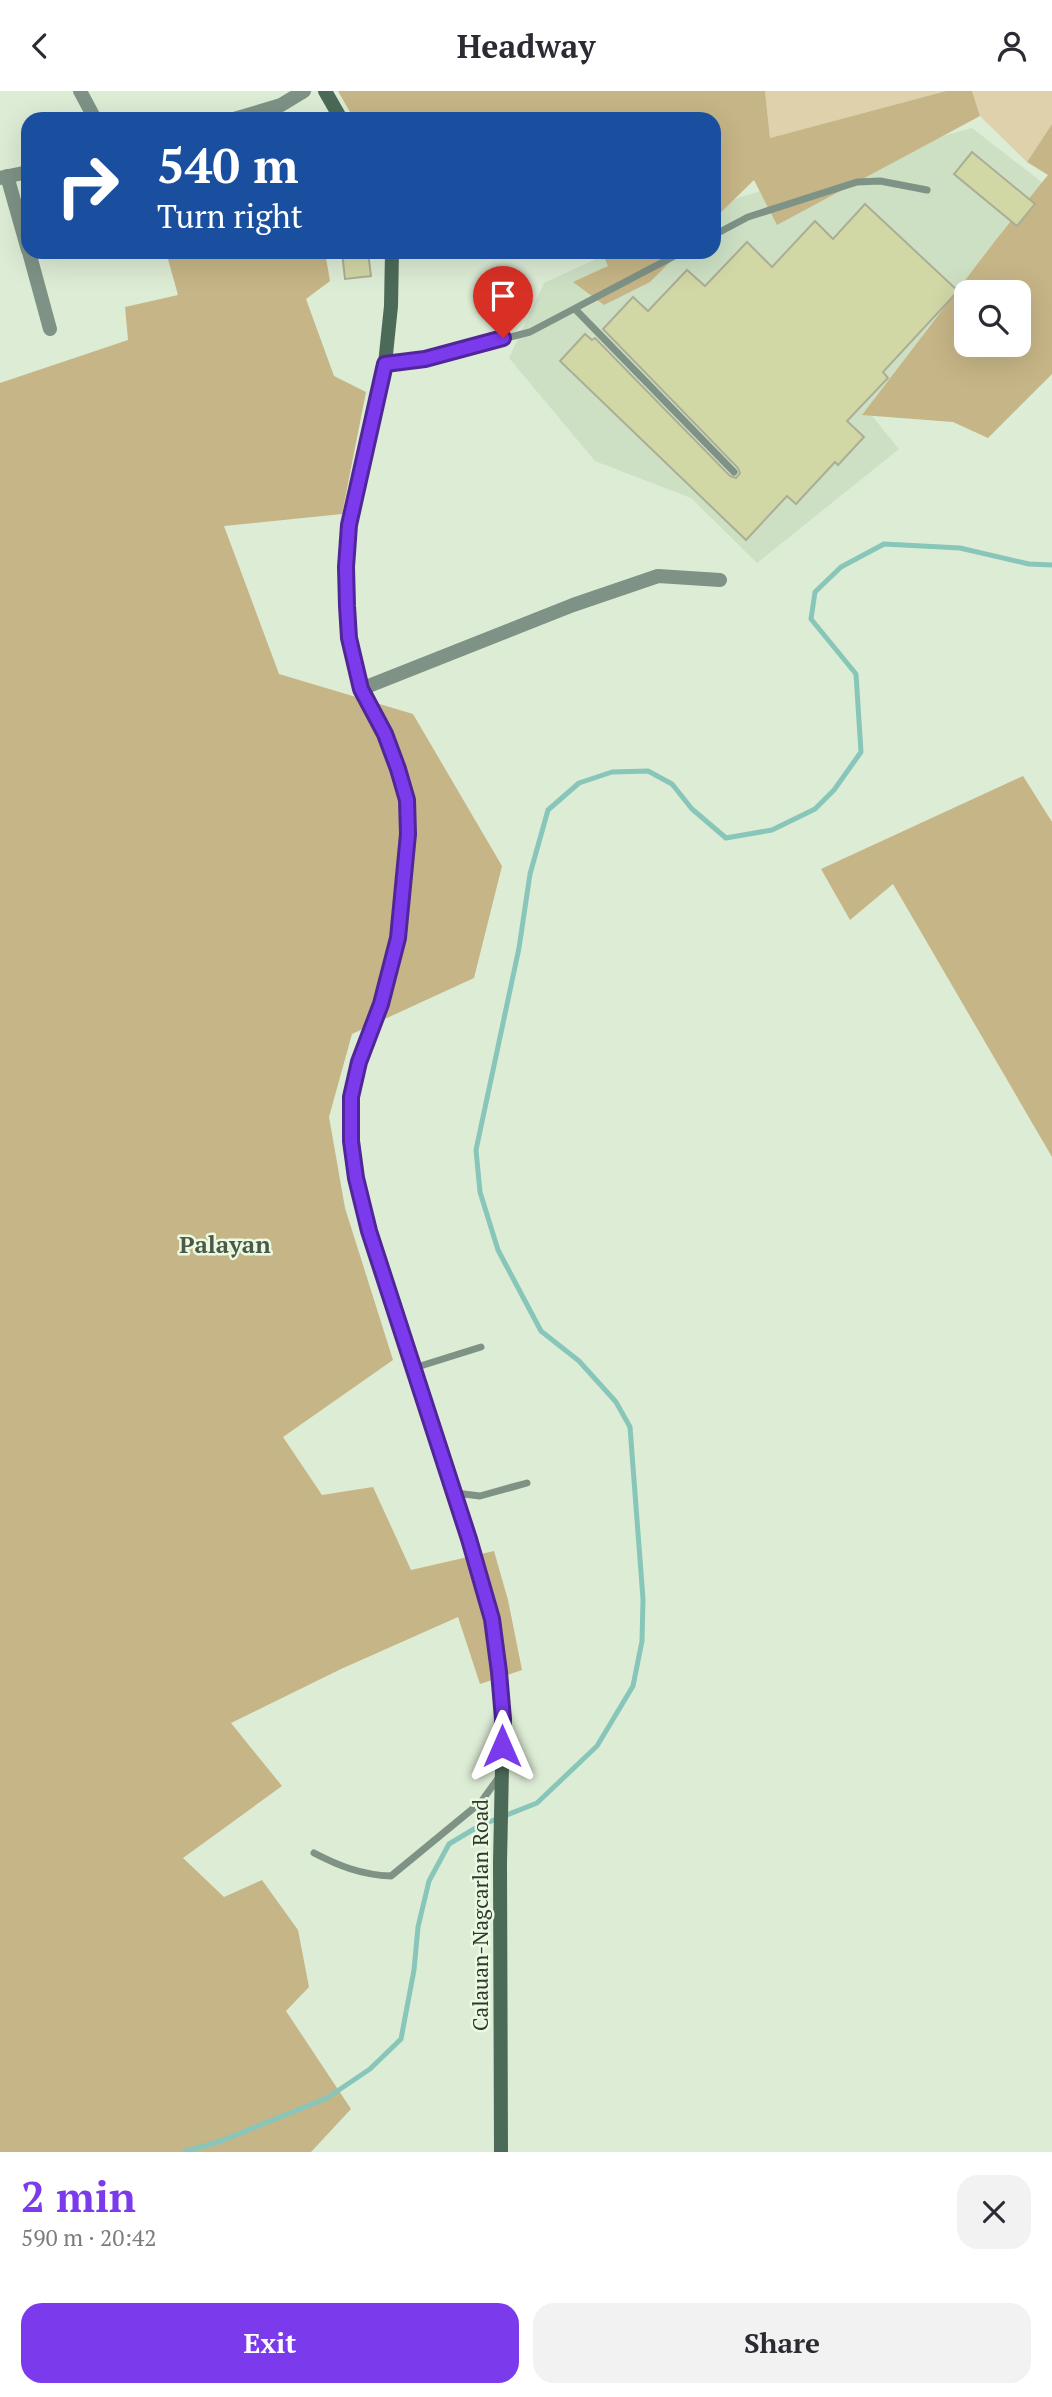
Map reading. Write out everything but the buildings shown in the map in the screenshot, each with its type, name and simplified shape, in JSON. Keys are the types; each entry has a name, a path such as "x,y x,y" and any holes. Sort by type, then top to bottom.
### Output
{"main road":[{"path":"325,91 337,112"},
{"name":"Calauan-Nagcarlan Road","path":"392,259 391,306 385,364 349,525 346,567 349,638 361,689 385,734 398,769 407,800 408,834 398,938 381,1004 359,1062 351,1097 351,1141 356,1178 369,1231 492,1619 503,1719 500,1863 501,2152"}],"street":[{"path":"80,91 91,112"},
{"path":"258,112 281,105 304,91"},
{"path":"4,177 21,229"},
{"path":"30,259 50,329"},
{"path":"361,689 573,605 659,576 720,580"}],"lane":[{"path":"721,231 748,217 857,182 880,181 927,190"},
{"path":"385,364 425,359 530,332 669,259"},
{"path":"575,309 734,472"},
{"path":"414,1369 481,1347"},
{"path":"454,1493 480,1496 527,1483"},
{"path":"314,1853 343,1868 391,1876 481,1802 502,1774"}],"shaded area":[{"path":"338,91 765,91 770,138 946,91 972,91 980,116 777,225 754,180 721,212 721,112 350,112"},
{"path":"765,91 946,91 770,138"},
{"path":"972,91 1052,91 1052,124 1027,162 980,116"},
{"path":"1052,124 1052,374 988,438 953,422 862,415 954,295 954,357 1031,357 1031,280 965,280 1048,175 1027,162"},
{"path":"972,128 1052,190 976,280 954,280 954,308 872,416 899,449 757,563 691,498 595,461 509,358 544,283 596,259 721,259 721,204 852,161"},
{"path":"168,259 326,259 330,281 306,299 334,376 366,392 342,514 224,526 279,674 413,714 502,866 474,978 352,1034 329,1117 345,1208 393,1360 283,1437 322,1495 373,1487 411,1570 494,1551 508,1600 522,1670 480,1684 458,1617 341,1669 231,1723 282,1786 183,1858 224,1897 262,1880 298,1930 309,1987 286,2011 351,2109 311,2152 0,2152 0,383 128,340 125,307 178,295"},
{"path":"605,259 673,259 650,282 604,305 573,282 608,266"},
{"path":"1023,776 1052,822 1052,1157 893,884 850,920 821,869"}],"waterway":[{"path":"184,2152 221,2141 327,2098 370,2069 401,2039 414,1970 418,1927 429,1881 449,1844 479,1826 537,1803 597,1746 633,1686 642,1641 643,1599 630,1427 616,1402 579,1361 541,1331 498,1250 480,1192 476,1150 519,948 530,874 548,810 579,783 612,772 648,771 672,784 692,809 726,838 772,830 815,809 834,790 861,752 856,674 811,619 815,592 841,567 884,544 960,548 1029,564 1052,565"}],"district":[{"name":"Palayan","path":"225,1244"}],"route":[{"path":"502,1746 503,1719 492,1619 469,1539 369,1231 356,1178 351,1141 351,1097 359,1062 381,1004 398,938 408,834 407,800 398,769 385,734 361,689 349,638 346,567 349,525 385,364 425,359 503,338"}]}
